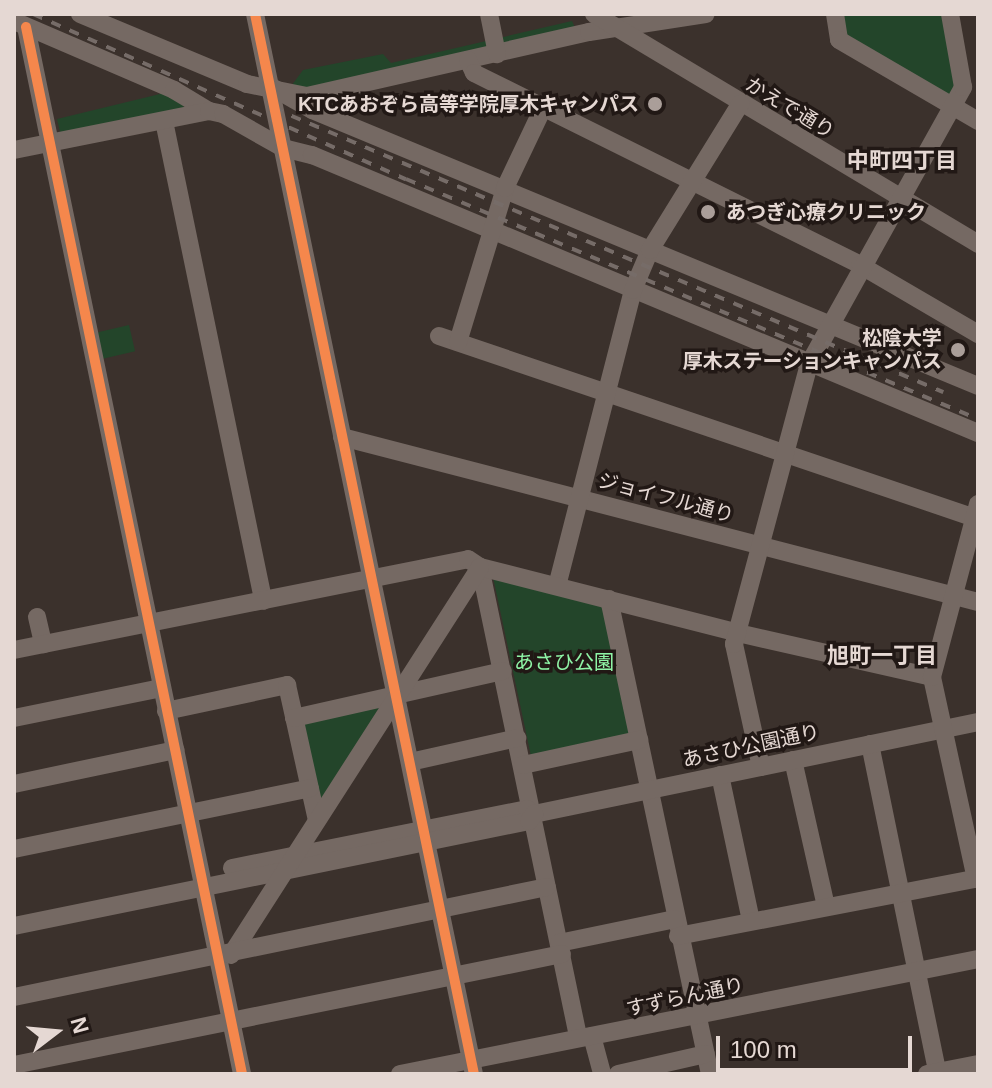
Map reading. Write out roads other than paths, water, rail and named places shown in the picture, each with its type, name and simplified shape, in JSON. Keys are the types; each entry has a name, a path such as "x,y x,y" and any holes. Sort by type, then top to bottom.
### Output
{"street":[{"path":"80,14 247,84 270,86 307,96 589,32 706,14"},
{"path":"255,14 473,1067"},
{"path":"489,14 497,54"},
{"name":"かえで通り","path":"594,14 624,29 740,104 978,244"},
{"path":"835,14 839,40 978,121"},
{"path":"761,767 734,644 809,364 860,265 963,87 950,14"},
{"path":"18,21 174,90 283,148 312,155 978,433"},
{"path":"18,21 51,142 166,711 202,881 224,959 231,1021 242,1074"},
{"path":"468,60 474,73 860,265 978,334"},
{"path":"270,86 312,110 978,386"},
{"path":"557,586 633,290 650,250 740,104"},
{"path":"458,342 505,188 544,106"},
{"path":"14,150 209,111"},
{"path":"164,121 263,601"},
{"path":"14,1065 455,976 560,948 677,928 751,921 977,878 969,801 944,729 932,677 977,514 439,336"},
{"name":"ジョイフル通り","path":"342,437 978,602"},
{"path":"14,650 468,559 480,567 738,633 932,677"},
{"path":"480,567 560,948 585,1037 602,1074"},
{"path":"224,959 290,863 480,567"},
{"path":"609,599 695,1017 710,1074"},
{"path":"37,617 43,644"},
{"path":"294,718 503,671"},
{"path":"166,711 287,685 317,820"},
{"path":"14,718 162,688"},
{"name":"あさひ公園通り","path":"202,881 425,835 529,821 534,814 978,722"},
{"path":"410,762 517,738"},
{"path":"523,765 639,740"},
{"path":"870,744 917,971 934,1073 978,1064"},
{"path":"14,784 175,750"},
{"path":"793,760 826,906"},
{"path":"720,775 751,921"},
{"path":"14,849 310,788"},
{"path":"14,915 202,881"},
{"path":"14,926 202,881"},
{"path":"14,997 224,959 547,887"},
{"name":"すずらん通り","path":"400,1074 473,1067 585,1037 978,959"},
{"path":"618,1074 706,1054"}],"railway":[{"path":"33,14 406,179 978,419"},
{"path":"273,108 943,392"}],"place":[{"name":"KTCあおぞら高等学院厚木キャンパス","path":"655,104"},
{"name":"あつぎ心療クリニック","path":"708,212"},
{"name":"松陰大学 厚木ステーションキャンパス","path":"958,350"}],"district":[{"name":"中町四丁目","path":"902,161"},
{"name":"旭町一丁目","path":"882,656"}],"park label":[{"name":"あさひ公園","path":"564,662"}]}
